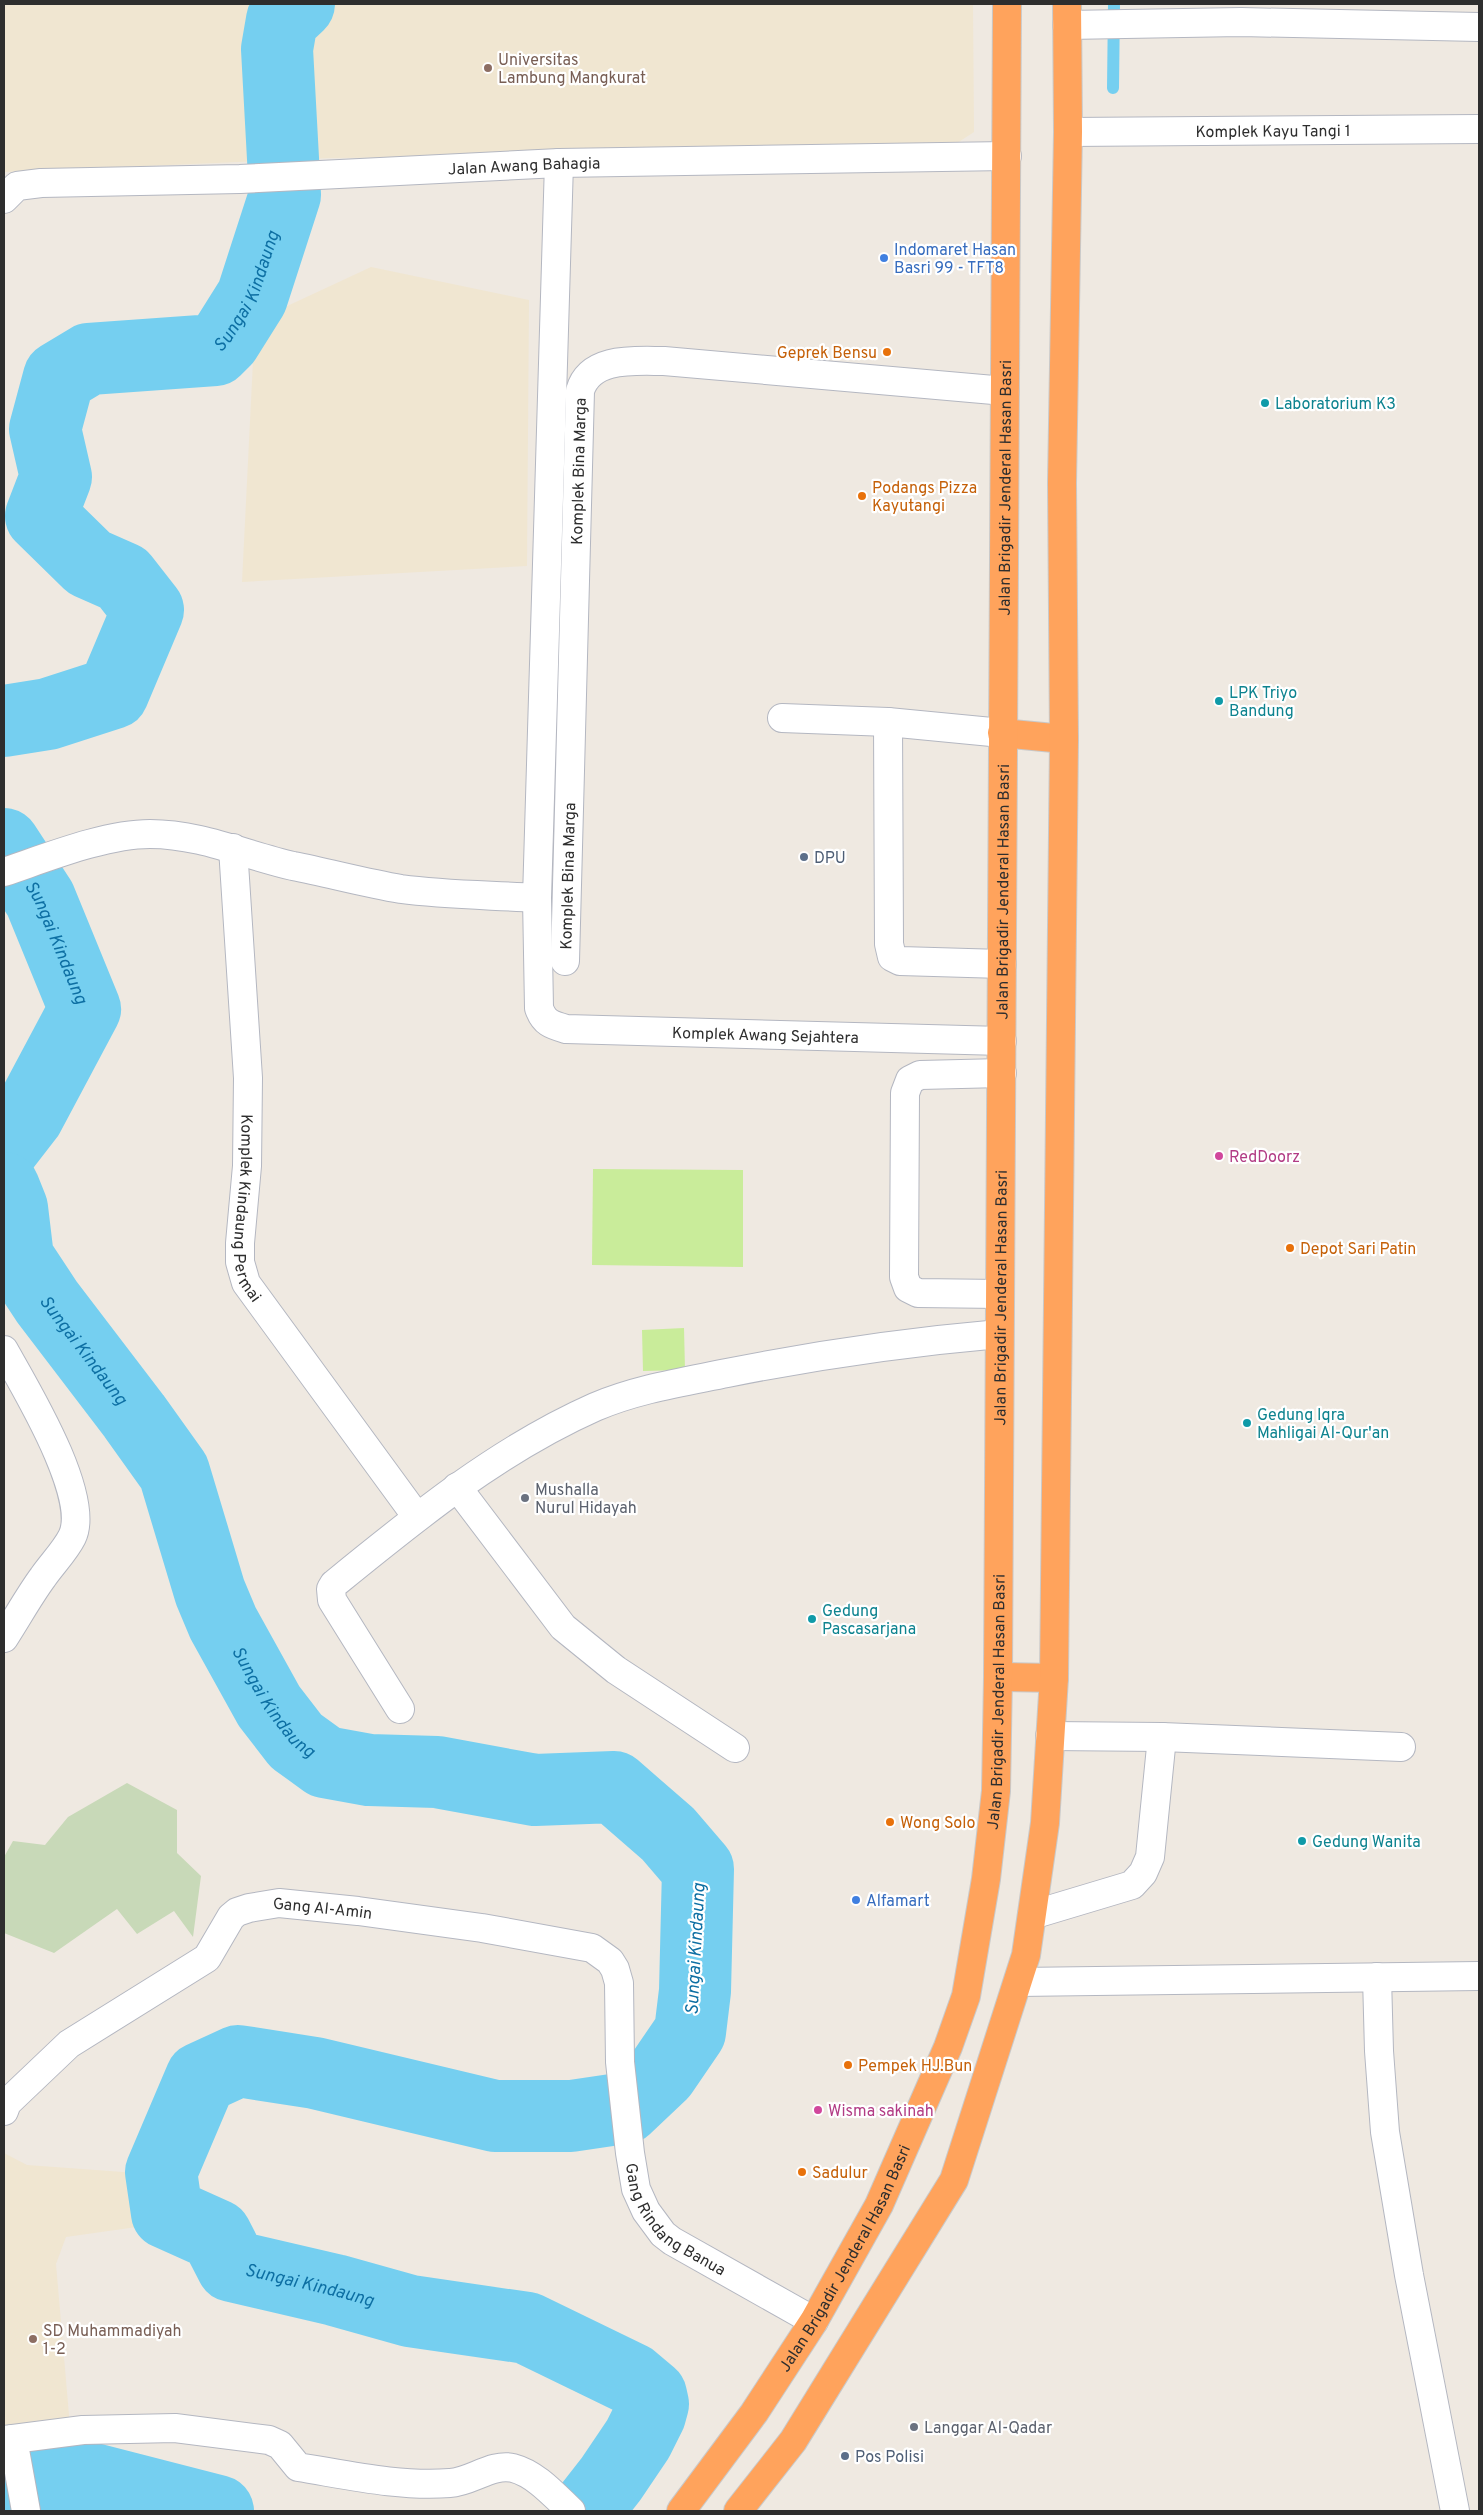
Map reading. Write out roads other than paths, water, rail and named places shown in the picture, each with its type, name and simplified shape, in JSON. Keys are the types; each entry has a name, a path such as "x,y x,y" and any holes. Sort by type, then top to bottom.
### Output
{"highway":[{"name":"Jalan Brigadir Jenderal Hasan Basri","path":"681,2511 754,2413 814,2321 879,2205 948,2047 966,1996 986,1878 996,1791 998,1677 1007,4"},
{"path":"738,2511 793,2441 954,2180 1018,1982 1032,1915 1045,1823 1054,1678 1064,739 1062,483 1068,132 1067,15"},
{"path":"1002,733 1064,739"},
{"path":"998,1677 1054,1678"}],"street":[{"path":"1067,15 1112,26 1238,13 1356,14 1479,27"},
{"name":"Komplek Kayu Tangi 1","path":"1068,132 1479,129"},
{"name":"Jalan Awang Bahagia","path":"4,199 18,186 41,183 319,176 559,163 1007,156"},
{"path":"4,872 51,856 113,839 148,834 173,835 233,848 289,865 401,889 536,898 559,163"},
{"name":"Komplek Bina Marga","path":"565,961 580,392 582,382 600,368 619,362 664,361 1005,391"},
{"path":"782,718 888,722 1002,733"},
{"path":"888,722 889,944 892,957 900,961 1002,964"},
{"name":"Komplek Kindaung Permai","path":"233,848 248,1078 247,1166 240,1262 246,1282 417,1516"},
{"name":"Komplek Awang Sejahtera","path":"536,898 538,1008 548,1025 566,1029 1002,1041"},
{"path":"1000,1294 918,1293 908,1288 904,1276 905,1093 910,1080 920,1075 1002,1073"},
{"path":"400,1710 332,1600 331,1589 334,1584 417,1516 457,1487 527,1442 595,1407 654,1388 774,1364 914,1342 999,1334"},
{"path":"4,1350 42,1418 69,1483 75,1504 75,1520 73,1536 42,1578 4,1638"},
{"path":"457,1487 562,1627 616,1670 735,1748"},
{"path":"1050,1736 1162,1737 1401,1747"},
{"path":"1032,1915 1132,1884 1143,1873 1150,1857 1162,1737"},
{"name":"Gang Al-Amin","path":"4,2111 8,2103 69,2044 207,1958 231,1917 237,1912 279,1903 482,1928 592,1948 610,1961 619,1983 620,2062"},
{"path":"1018,1982 1479,1976"},
{"path":"1378,1977 1380,2051 1386,2132 1411,2285 1455,2511"},
{"name":"Gang Rindang Banua","path":"620,2062 636,2190 646,2211 663,2234 814,2321"},
{"path":"26,2511 11,2447 83,2430 175,2428 269,2440 280,2445 298,2467 386,2481 451,2483 502,2467 514,2469 545,2486 571,2511"}],"waterway":[{"name":"Sungai Kindaung","path":"4,721 48,714 113,693 148,610 123,578 89,563 41,516 56,477 45,429 59,377 89,359 215,350 225,340 252,297 285,195 277,49 282,20 299,4"},
{"path":"1113,88 1114,4"},
{"name":"Sungai Kindaung","path":"4,844 40,899 85,1009 28,1116 4,1147"},
{"name":"Sungai Kindaung","path":"4,1188 12,1208 18,1258 47,1302 174,1472 210,1592 223,1623 269,1706 296,1741 325,1762 369,1770 437,1772 535,1790 614,1787 668,1834 698,1869 695,1991 690,2032 662,2073 625,2108 571,2116 495,2116 315,2073 238,2061 201,2078 161,2172 167,2213 216,2235 232,2266 335,2290 410,2311 527,2328 632,2379 651,2395 653,2404 650,2415 638,2439 611,2479 586,2511"},
{"name":"Sungai Kindaung","path":"4,2488 31,2479 78,2475 218,2511"}],"place":[{"name":"Universitas Lambung Mangkurat","path":"488,68"},
{"name":"Indomaret Hasan Basri 99 - TFT8","path":"884,258"},
{"name":"Geprek Bensu","path":"887,352"},
{"name":"Laboratorium K3","path":"1265,403"},
{"name":"Podangs Pizza Kayutangi","path":"862,496"},
{"name":"LPK Triyo Bandung","path":"1219,701"},
{"name":"DPU","path":"804,857"},
{"name":"RedDoorz","path":"1219,1156"},
{"name":"Depot Sari Patin","path":"1290,1248"},
{"name":"Gedung Iqra Mahligai Al-Qur'an","path":"1247,1423"},
{"name":"Mushalla Nurul Hidayah","path":"525,1498"},
{"name":"Gedung Pascasarjana","path":"812,1619"},
{"name":"Wong Solo","path":"890,1822"},
{"name":"Gedung Wanita","path":"1302,1841"},
{"name":"Alfamart","path":"856,1900"},
{"name":"Pempek HJ.Bun","path":"848,2065"},
{"name":"Wisma sakinah","path":"818,2110"},
{"name":"Sadulur","path":"802,2172"},
{"name":"SD Muhammadiyah 1-2","path":"33,2339"},
{"name":"Langgar Al-Qadar","path":"914,2427"},
{"name":"Pos Polisi","path":"845,2456"}]}
